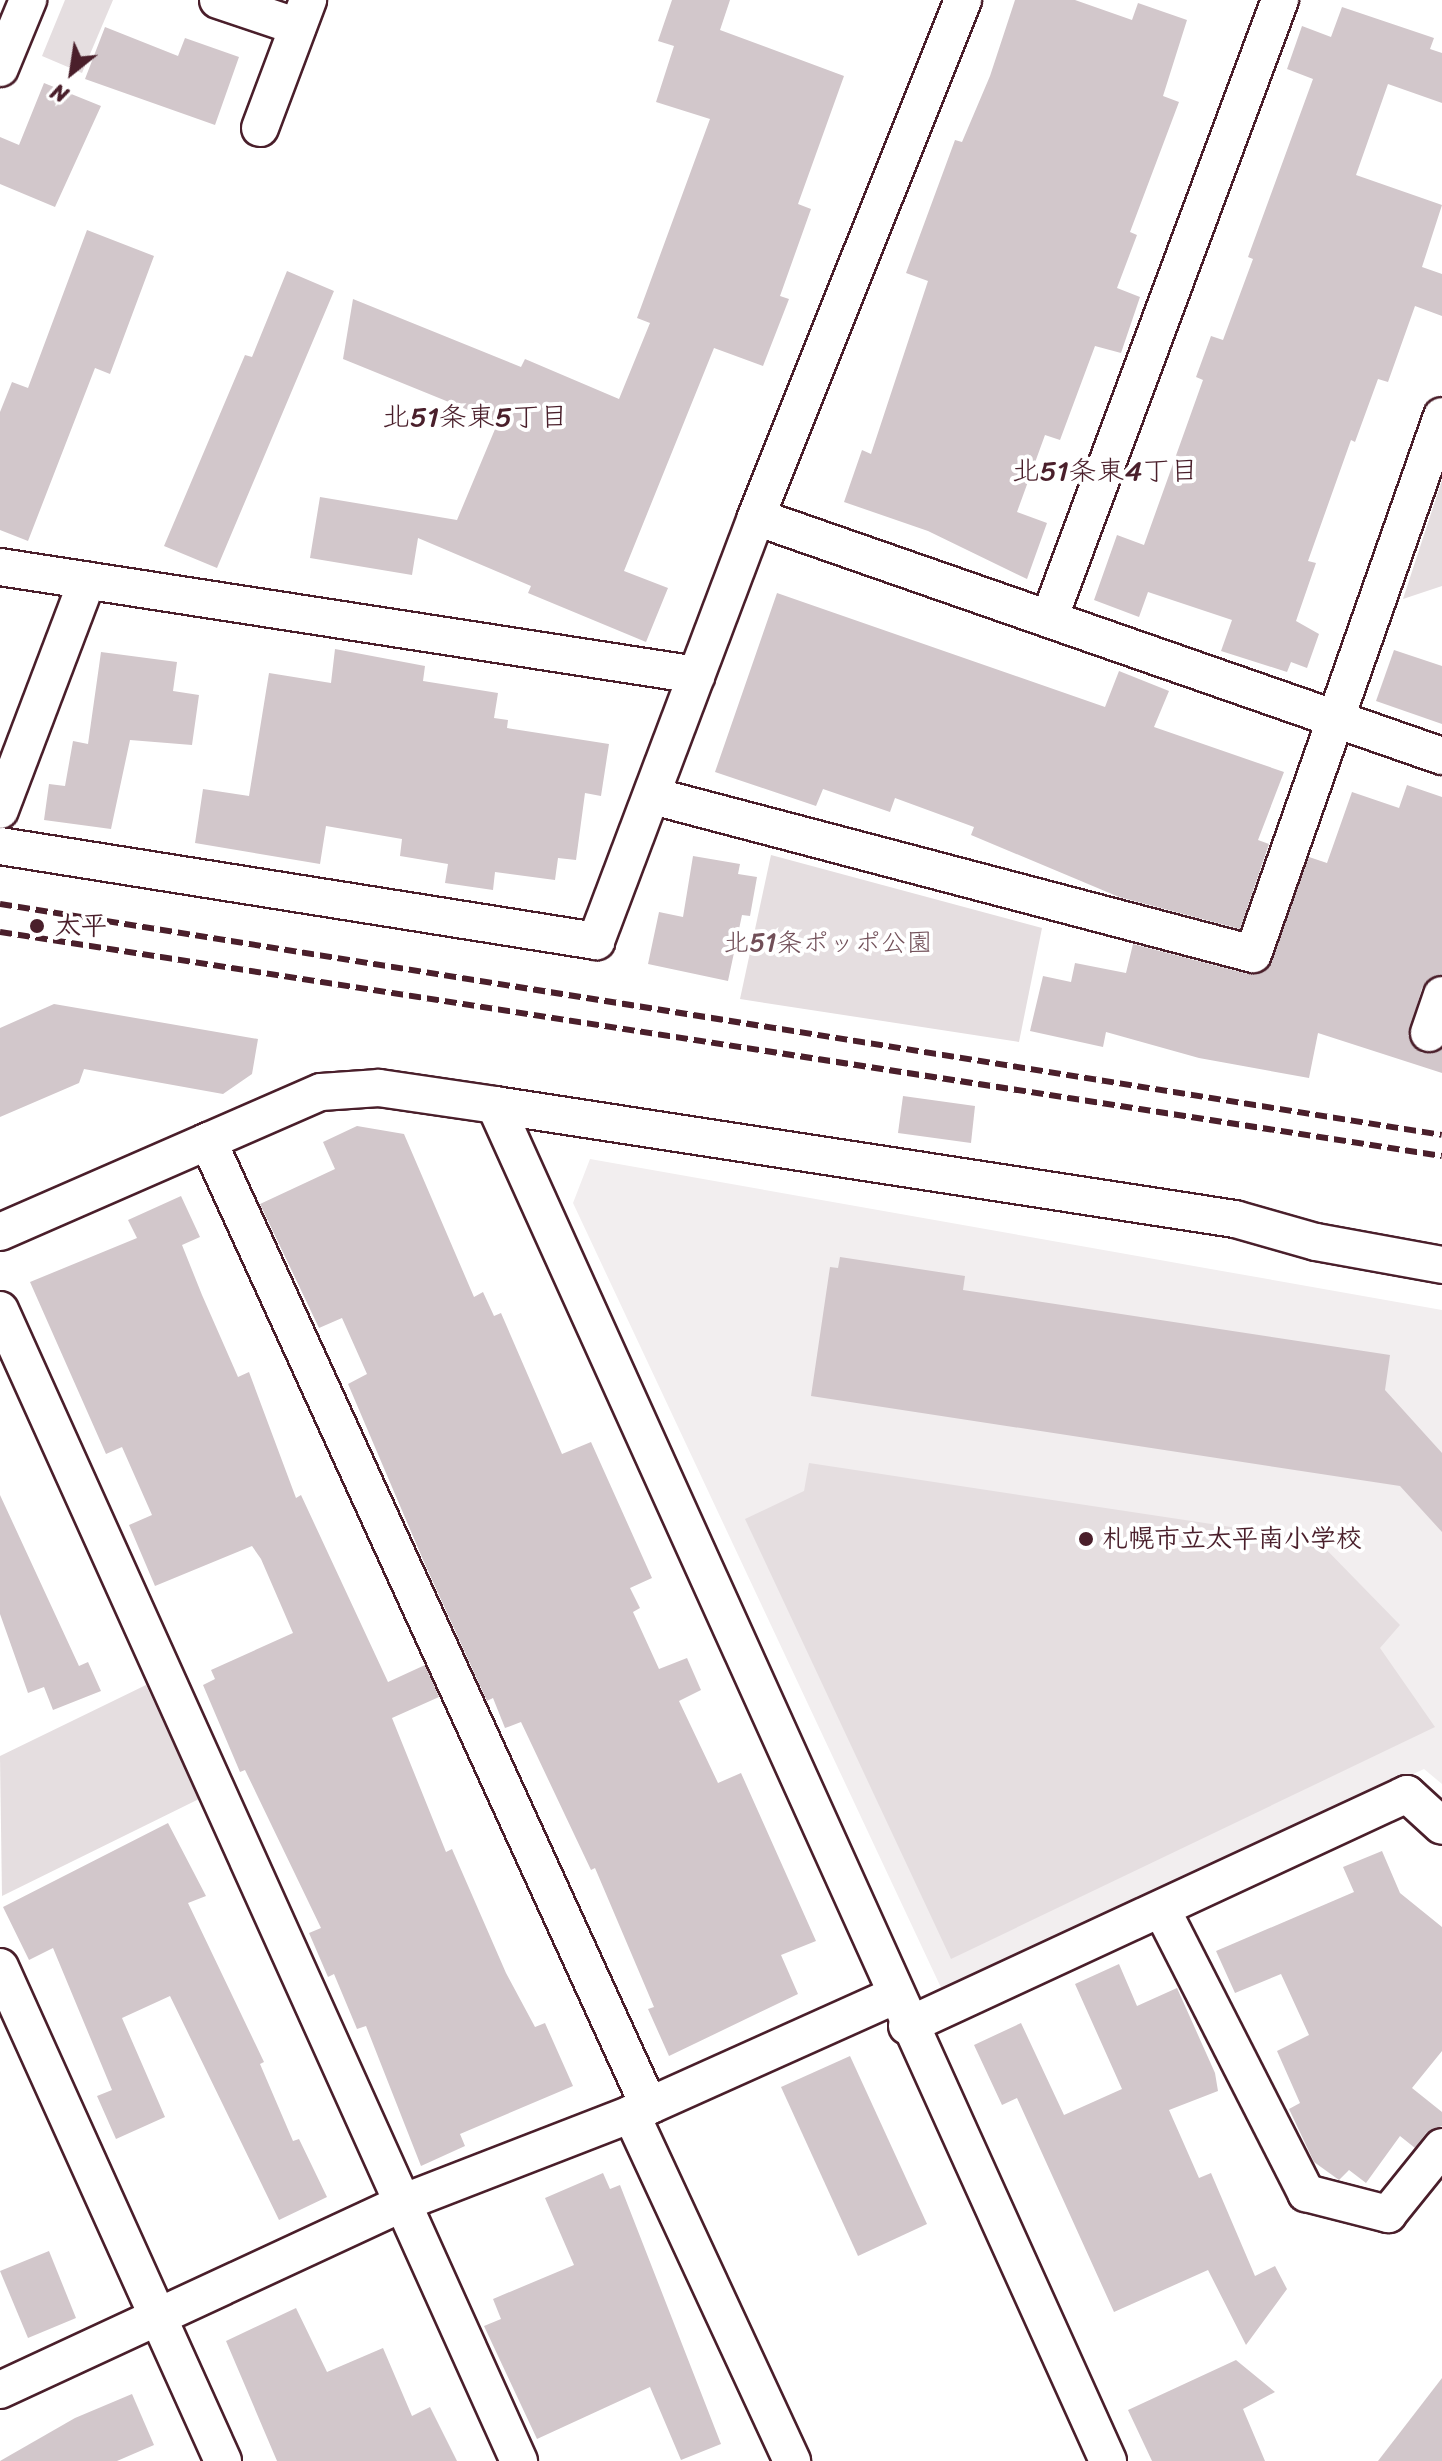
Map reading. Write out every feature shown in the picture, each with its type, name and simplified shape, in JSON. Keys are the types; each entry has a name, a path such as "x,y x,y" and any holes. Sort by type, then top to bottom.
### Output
{"street":[{"path":"0,68 28,0"},
{"path":"218,0 303,14 260,128"},
{"path":"0,846 596,941 756,517 963,0"},
{"path":"1049,619 1280,0"},
{"path":"653,796 1253,954 1333,718 1442,416"},
{"path":"756,517 1442,756"},
{"path":"0,567 697,675"},
{"path":"0,810 87,581"},
{"path":"1429,1033 1442,995"},
{"path":"0,1232 321,1092 379,1088 1235,1219 1316,1242 1442,1265"},
{"path":"495,1105 900,2011 1108,2461"},
{"path":"208,1141 640,2110 792,2461"},
{"path":"0,1310 519,2461"},
{"path":"0,2390 157,2314 402,2203 1162,1910 1407,1794 1442,1826"},
{"path":"1162,1910 1306,2193 1388,2214 1442,2147"},
{"path":"0,1967 223,2461"}],"shaded area":[{"name":"札幌市立太平南小学校","path":"590,1159 1442,1310 1442,1784 1424,1769 944,1994 573,1203"}],"green space":[{"path":"65,0 113,0 82,73 42,56"},
{"path":"1442,480 1442,586 1403,599"},
{"name":"北51条ポッポ公園","path":"771,855 1042,928 1019,1042 740,999"},
{"path":"809,1463 1317,1540 1400,1625 1380,1648 1435,1727 951,1959 745,1519 804,1491"},
{"path":"146,1685 199,1799 2,1896 0,1756"}],"building":[{"path":"672,0 730,0 720,30 844,76 798,204 811,209 780,296 789,299 763,366 714,348 624,571 668,588 646,642 528,593 531,586 418,538 412,575 310,558 320,497 457,520 498,422 343,359 353,299 521,367 525,359 619,399 650,323 637,318 710,119 656,102 674,46 658,41"},
{"path":"1015,0 1075,0 1132,20 1138,3 1187,20 1163,96 1179,102 1130,232 1137,235 1117,288 1140,297 1121,353 1095,346 1060,440 1045,435 1017,512 1047,523 1027,579 928,531 844,502 862,450 871,454 928,281 906,273 955,140 962,142 990,76"},
{"path":"1342,7 1434,38 1430,49 1442,53 1442,103 1388,84 1356,175 1442,205 1422,267 1442,274 1442,316 1415,306 1388,382 1378,379 1355,442 1351,440 1308,561 1316,563 1296,621 1319,634 1307,668 1291,662 1287,672 1221,651 1232,620 1148,592 1139,617 1094,600 1117,535 1144,545 1203,380 1196,377 1211,336 1223,340 1253,259 1248,257 1313,79 1287,69 1302,26 1331,37"},
{"path":"105,27 178,56 185,38 239,57 215,125 85,79"},
{"path":"44,83 101,106 55,207 0,184 0,137 19,145"},
{"path":"87,230 154,256 110,374 95,368 28,541 0,530 0,412 12,382 28,388"},
{"path":"287,271 334,291 217,568 164,546 245,355 252,357"},
{"path":"777,593 1105,707 1119,671 1169,691 1154,727 1284,772 1258,840 1269,844 1240,929 1119,897 971,835 974,827 895,798 890,812 823,789 816,806 715,772"},
{"path":"335,649 425,666 423,681 498,693 494,718 508,720 507,728 609,744 601,796 585,793 576,860 558,858 555,880 495,872 493,890 445,883 448,864 400,856 402,839 326,826 320,864 195,843 203,789 249,796 269,673 331,683"},
{"path":"1394,650 1442,666 1442,724 1376,701"},
{"path":"101,652 177,662 173,691 199,695 192,745 130,740 111,829 44,820 49,784 65,786 73,741 88,744"},
{"path":"1407,785 1442,797 1442,975 1422,988 1408,1036 1422,1053 1442,1049 1442,1073 1318,1033 1309,1078 1199,1058 1106,1032 1103,1047 1030,1031 1043,976 1071,982 1075,963 1126,973 1133,944 1248,974 1266,970 1309,857 1327,863 1352,792 1399,808"},
{"path":"693,856 740,864 738,874 757,877 750,916 742,915 728,981 648,964 659,912 683,917"},
{"path":"54,1004 258,1039 252,1074 223,1094 84,1069 79,1083 0,1117 0,1028"},
{"path":"903,1096 975,1106 971,1143 898,1133"},
{"path":"357,1126 404,1134 474,1297 483,1292 494,1316 501,1313 562,1454 591,1442 652,1578 630,1588 640,1608 633,1612 659,1669 687,1658 701,1690 679,1701 718,1783 741,1773 816,1941 781,1955 798,1994 669,2056 648,2009 654,2007 595,1868 591,1870 521,1722 505,1728 493,1698 487,1701 424,1562 348,1384 367,1374 342,1318 319,1328 260,1204 335,1169 323,1142"},
{"path":"181,1196 200,1237 182,1245 202,1295 238,1377 249,1372 296,1498 301,1495 388,1682 425,1665 439,1697 392,1718 446,1852 452,1849 506,1973 535,2027 545,2023 573,2086 460,2134 465,2146 421,2166 366,2026 357,2029 334,1974 328,1977 309,1933 321,1928 245,1770 240,1772 203,1685 215,1679 211,1670 293,1633 261,1559 252,1546 155,1586 129,1525 152,1515 122,1447 106,1454 30,1282 137,1238 128,1220"},
{"path":"840,1257 965,1276 963,1290 1390,1355 1385,1390 1442,1453 1442,1532 1400,1486 811,1396 830,1267 838,1268"},
{"path":"0,1495 79,1666 88,1662 101,1691 53,1710 44,1687 28,1693 0,1614"},
{"path":"168,1823 206,1896 188,1903 264,2062 260,2064 293,2141 299,2139 327,2197 279,2220 170,1996 122,2018 165,2117 116,2139 97,2096 112,2090 53,1948 29,1960 3,1907"},
{"path":"1382,1851 1400,1893 1442,1927 1442,2051 1412,2088 1442,2112 1442,2126 1426,2133 1415,2148 1400,2136 1366,2183 1349,2170 1339,2180 1314,2162 1289,2109 1300,2103 1277,2051 1309,2035 1281,1974 1235,1993 1216,1951 1354,1892 1343,1867"},
{"path":"1119,1964 1137,2006 1177,1988 1215,2073 1218,2091 1169,2110 1199,2178 1211,2173 1255,2276 1275,2266 1287,2289 1246,2345 1208,2270 1114,2312 1017,2098 1002,2105 974,2045 1021,2023 1064,2115 1122,2089 1075,1984"},
{"path":"850,2056 927,2224 858,2256 781,2087"},
{"path":"603,2173 610,2189 620,2185 721,2444 681,2460 650,2387 537,2439 484,2326 501,2319 493,2299 574,2265 545,2198"},
{"path":"49,2251 76,2318 28,2338 0,2271"},
{"path":"296,2308 327,2372 383,2348 412,2416 430,2407 457,2461 277,2461 226,2341"},
{"path":"1236,2360 1275,2392 1243,2409 1265,2461 1152,2461 1128,2410"},
{"path":"1442,2378 1442,2461 1378,2461"},
{"path":"132,2394 154,2445 117,2461 0,2461 75,2418"}],"railway":[{"path":"0,904 1442,1135"},
{"path":"0,932 1442,1156"}],"place":[{"name":"太平","path":"37,926"},
{"name":"札幌市立太平南小学校","path":"1086,1539"}],"district":[{"name":"北51条東5丁目","path":"475,417"},
{"name":"北51条東4丁目","path":"1105,471"}]}
